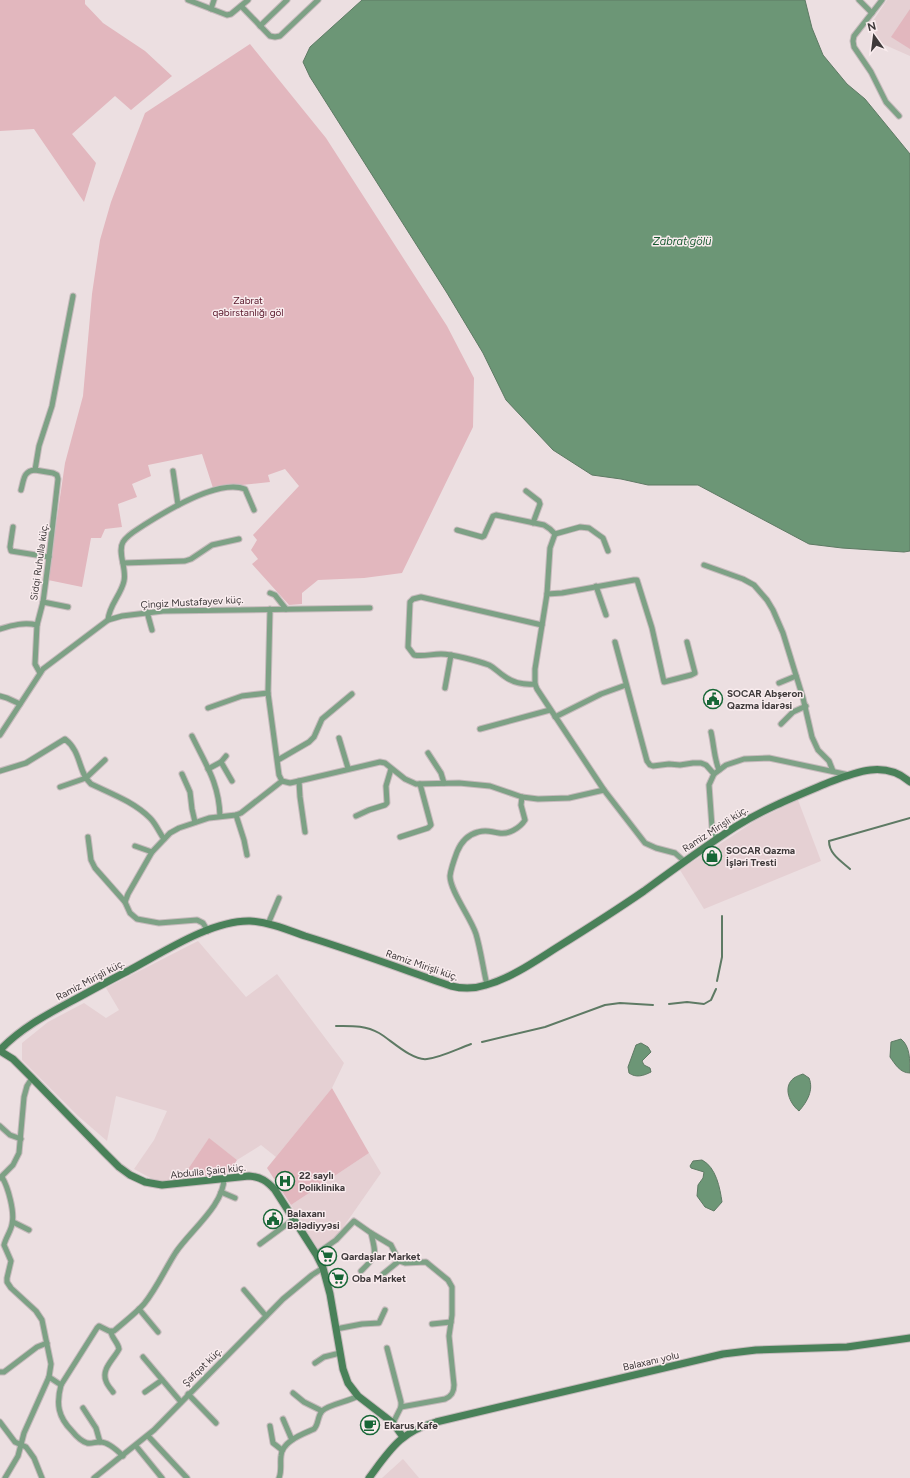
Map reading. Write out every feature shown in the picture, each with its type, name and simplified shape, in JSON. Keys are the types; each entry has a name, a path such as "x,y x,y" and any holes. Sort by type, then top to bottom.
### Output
{"street":[{"path":"188,0 228,15 248,0"},
{"path":"210,9 214,0"},
{"path":"260,26 287,0"},
{"path":"241,6 270,36 275,37 280,36 318,0"},
{"path":"859,0 872,13"},
{"path":"882,0 854,36 853,41 854,47 871,72 882,97 899,116"},
{"path":"21,490 26,473 35,470 39,446 52,406 73,296"},
{"name":"Sidqi Ruhulla küç.","path":"35,470 53,473 57,475 58,479 43,602 37,625 35,664 40,673"},
{"path":"173,471 178,505"},
{"path":"108,620 109,612 124,582 124,564 121,547 123,542 130,534 165,511 212,492 240,487 245,489 254,510"},
{"path":"526,491 539,501 540,504 533,523"},
{"path":"457,530 482,537 484,536 493,516 496,515 544,526 555,534"},
{"path":"555,534 580,527 589,528 603,538 608,551"},
{"path":"13,528 10,547 11,551 49,557"},
{"path":"555,534 550,548 547,594 535,669 535,684 550,710 604,790 645,843 656,848 675,853 684,861"},
{"path":"124,564 185,561 191,559 212,545 239,539"},
{"path":"704,565 743,579 754,585 773,610 806,706 811,733 815,744 824,757 829,761 833,771"},
{"path":"547,594 562,593 637,580 652,628 664,682 694,673 687,642"},
{"path":"596,586 606,615"},
{"path":"270,593 275,595 286,609"},
{"path":"535,684 520,684 505,677 495,668 488,665 451,655 414,655 408,647 410,602 413,599 421,597 542,625"},
{"path":"43,602 68,607"},
{"name":"Çingiz Mustafayev küç.","path":"0,735 40,673 59,656 108,620 148,612 201,609 370,608"},
{"path":"270,609 268,693 279,775 282,782"},
{"path":"148,612 152,630"},
{"path":"0,629 22,623 37,625"},
{"path":"615,642 647,761 653,766 669,764 680,766 701,763 706,765 714,774"},
{"path":"445,688 451,655"},
{"path":"779,683 796,676"},
{"path":"555,717 601,694 626,685"},
{"path":"208,708 242,696 268,693"},
{"path":"278,760 309,742 314,737 322,718 352,694"},
{"path":"0,696 20,704"},
{"path":"781,724 794,712 806,706"},
{"path":"480,729 550,710"},
{"path":"711,732 715,758 719,770"},
{"path":"192,736 218,792 220,816"},
{"path":"340,738 348,768"},
{"path":"0,771 26,763 64,739 70,743 79,758 86,778 91,784 124,799 138,808 154,823 164,839"},
{"path":"428,753 441,773 444,783"},
{"path":"208,769 221,762 226,756"},
{"path":"716,839 712,827 709,785 714,774 735,761 760,757 849,775"},
{"path":"60,787 86,778 105,760"},
{"path":"221,762 232,782"},
{"path":"125,902 152,852 164,839 179,828 195,822 220,816 236,815 249,808 282,782 290,783 348,768 380,762 385,763 410,782 420,784 444,783 490,786 522,797 553,800 576,797 604,790"},
{"path":"356,816 387,803 386,786 391,769"},
{"name":"Ramiz Mirişli küç.","path":"0,1050 11,1038 41,1018 170,948 222,925 239,922 257,922 268,924 322,941 451,986 468,989 487,985 523,968 574,937 716,839 751,817 771,807 849,775 868,769 897,773 910,782"},
{"path":"182,774 190,792 195,822"},
{"path":"299,781 305,832"},
{"path":"400,837 428,828 431,825 420,784"},
{"path":"487,985 476,934 451,881 451,870 460,846 464,840 471,835 489,830 498,833 506,833 521,825 525,820 521,805 522,797"},
{"path":"236,815 244,840 246,855"},
{"path":"88,837 91,860 94,868 125,902 130,913 137,919 160,923 197,920 203,923 208,931"},
{"path":"135,846 152,852"},
{"path":"268,924 279,898"},
{"name":"Abdulla Şaiq küç.","path":"0,1050 13,1059 103,1151 120,1167 136,1178 151,1184 162,1185 249,1176 255,1176 265,1180 275,1190 316,1254 323,1268 346,1377 358,1396 392,1423 403,1437"},
{"path":"5,1478 18,1456 24,1434 49,1377 51,1364 42,1320 36,1311 8,1285 7,1278 11,1261 2,1246 13,1222 5,1182 1,1178 17,1159 21,1139 24,1097 32,1078"},
{"path":"0,1126 10,1135 21,1139"},
{"path":"111,1332 139,1310 155,1289 178,1250 214,1204 221,1192 224,1184 224,1178"},
{"path":"221,1192 235,1198"},
{"path":"260,1244 294,1220"},
{"path":"316,1254 336,1240 354,1221 392,1245 399,1261 405,1263 426,1262 448,1280 452,1287 449,1336 454,1392 449,1398 401,1407"},
{"path":"13,1222 29,1230"},
{"path":"361,1271 375,1255 371,1233"},
{"path":"383,1274 399,1261"},
{"name":"Şəfqət küç.","path":"94,1478 148,1436 291,1291 323,1268"},
{"path":"244,1290 266,1316"},
{"path":"139,1310 158,1332"},
{"path":"336,1329 362,1324 380,1323 385,1310"},
{"path":"432,1324 451,1322"},
{"path":"113,1392 105,1378 108,1366 119,1349 119,1346 112,1337 111,1332 99,1326 61,1385 59,1393 59,1407 62,1419 75,1435 89,1444 104,1442 123,1456"},
{"name":"Balaxanı yolu","path":"369,1478 385,1456 403,1437 411,1431 431,1423 506,1404 723,1354 756,1350 848,1348 910,1338"},
{"path":"0,1372 4,1372 37,1347 47,1343"},
{"path":"388,1348 401,1407 392,1423"},
{"path":"315,1363 324,1357 340,1353"},
{"path":"143,1357 181,1402"},
{"path":"49,1377 61,1385"},
{"path":"145,1392 162,1380"},
{"path":"188,1394 216,1423"},
{"path":"293,1394 304,1402 322,1411"},
{"path":"279,1478 281,1474 282,1450 292,1440 314,1429 317,1426 322,1411 328,1407 346,1402 358,1396"},
{"path":"83,1408 96,1428 100,1442"},
{"path":"283,1419 292,1440"},
{"path":"0,1422 15,1442 26,1447 31,1454 42,1478"},
{"path":"270,1426 273,1443 282,1450"},
{"path":"148,1436 187,1478"},
{"path":"136,1446 162,1478"}],"shaded area":[{"path":"887,0 910,0 910,56 876,41 871,24"},
{"path":"798,800 821,861 704,909 680,870 755,821"},
{"path":"198,941 246,997 277,974 344,1063 332,1088 276,1157 261,1145 237,1160 209,1139 180,1181 156,1181 134,1169 154,1140 167,1111 116,1096 107,1141 77,1115 22,1060 22,1043 48,1022 84,1003 106,1018 119,1010 106,988"},
{"path":"369,1153 381,1173 337,1236 318,1249 291,1205"},
{"path":"403,1459 419,1478 382,1478"}],"green space":[{"path":"0,0 85,0 85,4 103,23 145,51 172,76 131,110 115,96 72,134 96,163 84,202 34,129 0,131"},
{"path":"910,9 910,49 891,37"},
{"name":"Zabrat qəbirstanlığı göl","path":"250,44 326,138 447,326 474,378 473,427 402,573 364,578 318,580 302,593 302,604 289,605 252,564 258,559 251,550 257,540 253,535 299,486 285,469 268,475 270,482 213,488 202,454 148,465 151,476 132,484 137,497 118,504 122,527 105,529 101,538 91,538 82,587 48,580 65,463 83,396 92,294 100,240 111,202 145,113"},
{"path":"332,1088 369,1153 291,1205 267,1168"},
{"path":"209,1138 237,1160 229,1172 180,1181"}],"water":[{"name":"Zabrat gölü","path":"362,0 805,0 812,28 823,55 847,84 865,99 910,154 910,551 904,552 842,548 809,544 698,485 648,485 592,475 553,450 506,400 483,353 447,293 310,77 303,62 310,47"},
{"path":"901,1039 908,1049 910,1058 910,1073 906,1073 901,1070 890,1057 891,1042"},
{"path":"641,1043 648,1047 651,1052 642,1061 644,1065 650,1068 651,1072 634,1076 629,1073 628,1067 636,1045"},
{"path":"803,1074 809,1078 811,1087 805,1104 799,1111 790,1100 788,1086 795,1077"},
{"path":"702,1160 707,1163 714,1173 720,1191 722,1202 714,1211 705,1207 697,1196 698,1185 703,1178 704,1172 691,1168 690,1166 693,1161"}],"waterway":[{"path":"850,869 833,853 829,841 910,818"},
{"path":"717,981 722,957 722,916"},
{"path":"669,1004 687,1002 704,1004 711,1000 716,989"},
{"path":"482,1042 545,1027 605,1005 620,1003 653,1005"},
{"path":"336,1026 358,1026 374,1030 408,1053 421,1059 438,1057 471,1044"}],"place":[{"name":"SOCAR Abşeron Qazma İdarəsi","path":"713,699"},
{"name":"SOCAR Qazma İşləri Tresti","path":"712,856"},
{"name":"22 saylı Poliklinika","path":"285,1181"},
{"name":"Balaxanı Bələdiyyəsi","path":"273,1219"},
{"name":"Qardaşlar Market","path":"327,1256"},
{"name":"Oba Market","path":"338,1278"},
{"name":"Ekarus Kafe","path":"370,1425"}]}
